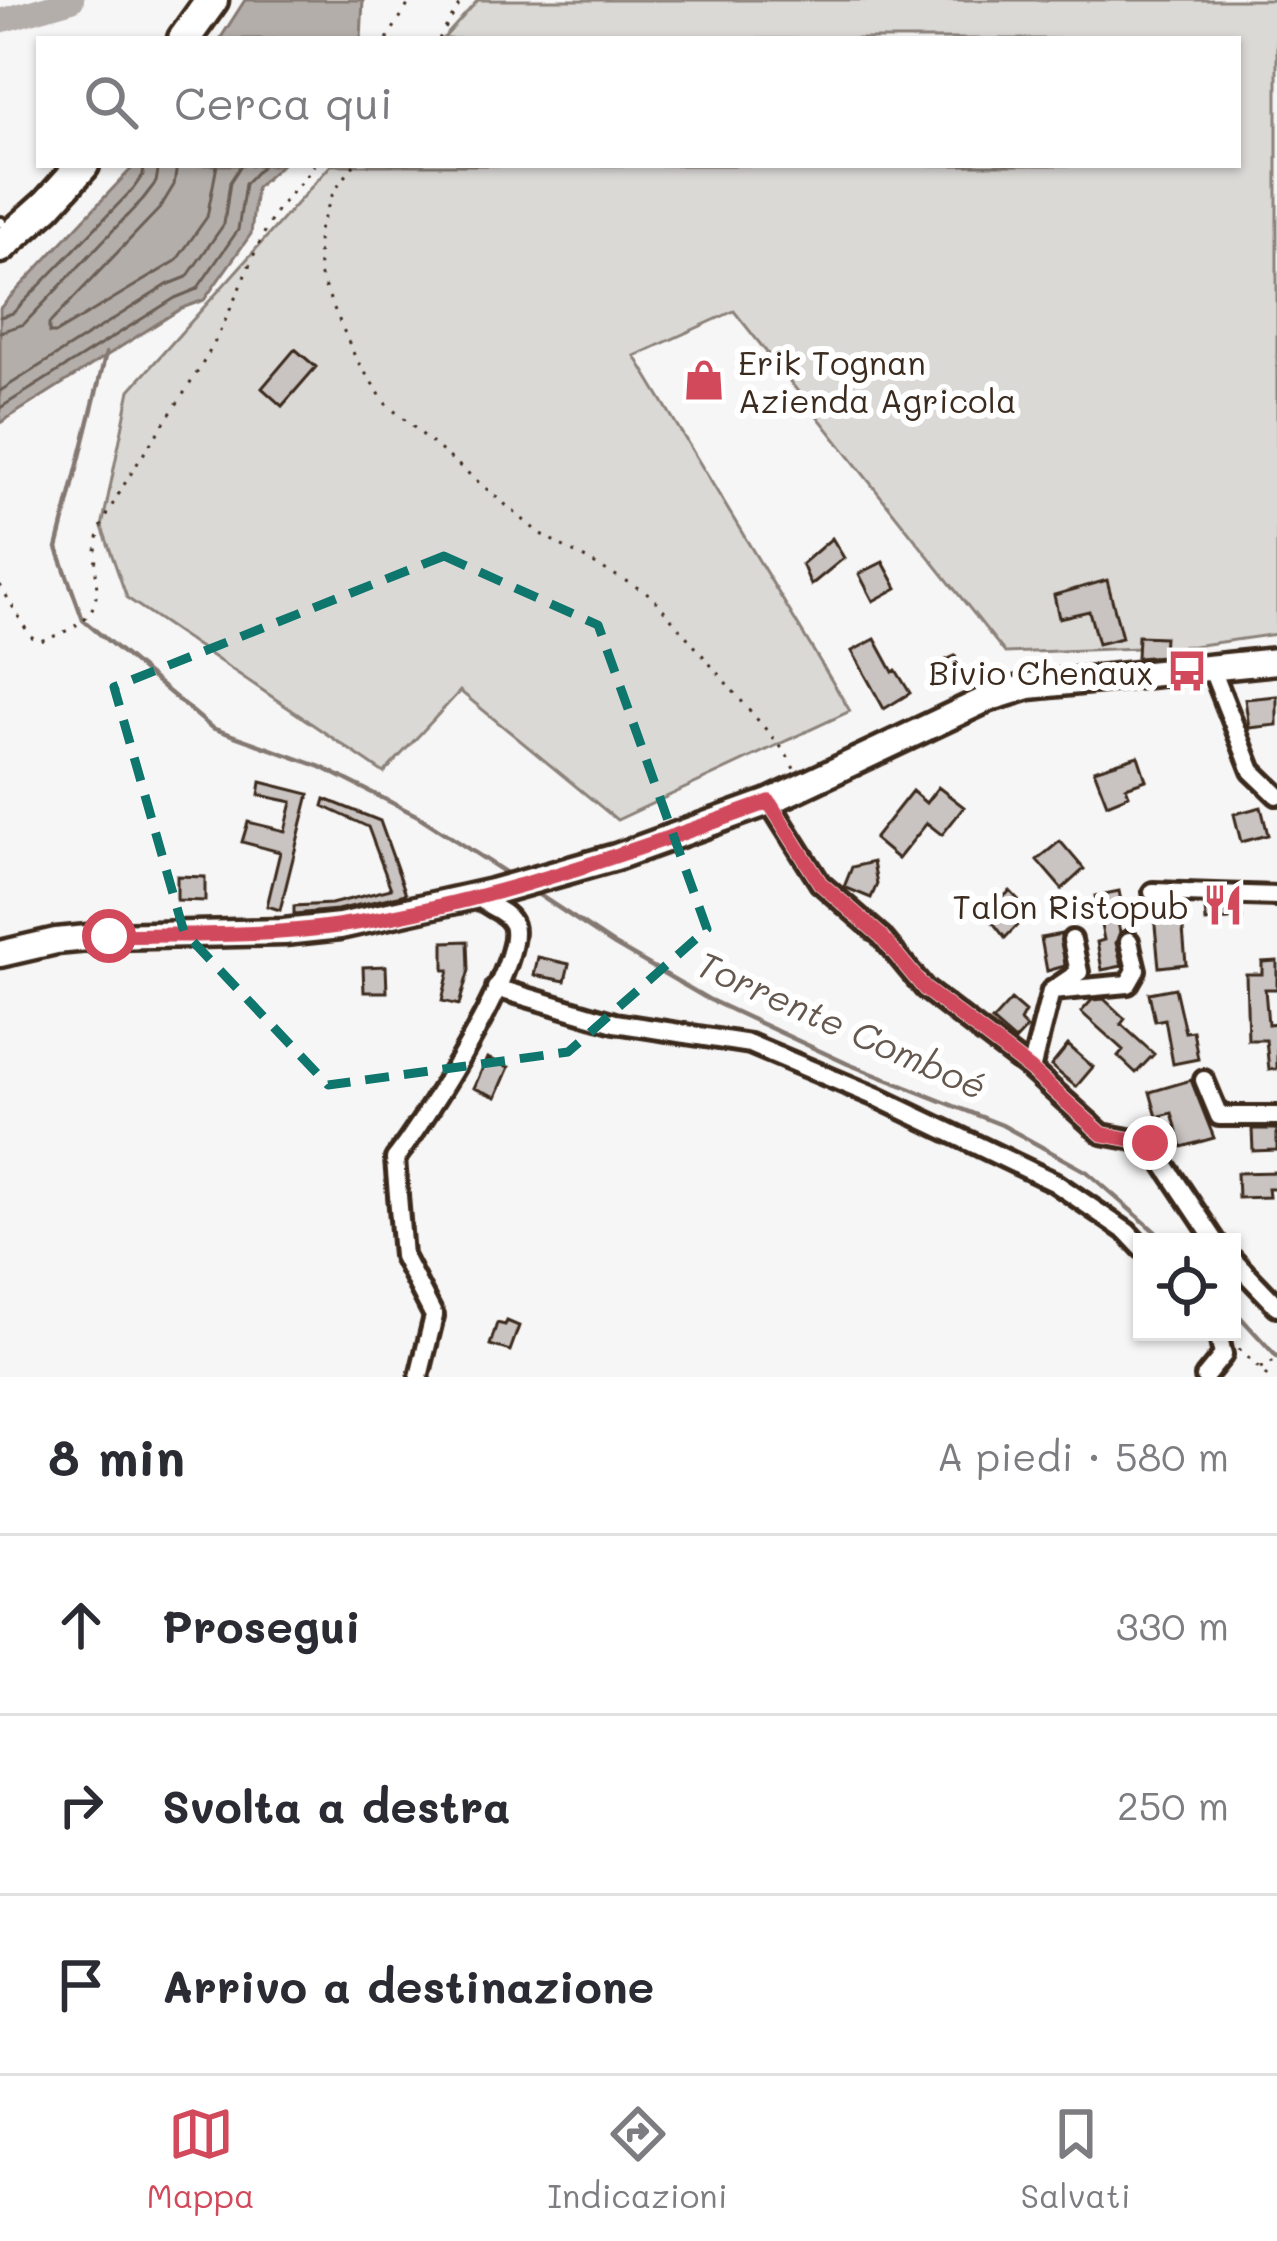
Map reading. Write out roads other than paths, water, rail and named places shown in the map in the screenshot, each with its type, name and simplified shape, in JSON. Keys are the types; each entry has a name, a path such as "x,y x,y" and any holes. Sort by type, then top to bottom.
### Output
{"highway":[{"path":"164,36 190,0"},
{"path":"186,36 212,0"},
{"path":"0,222 57,168"},
{"path":"0,247 80,168"}],"main road":[{"path":"0,954 56,941 109,936 322,928 485,894 616,857 769,802 987,699 1029,686 1277,661"}],"street":[{"path":"1211,667 1252,771 1277,795"},
{"path":"769,802 820,883 881,936 925,989 1031,1070 1102,1134 1150,1143 1210,1233"},
{"path":"1154,892 1277,896"},
{"path":"419,1377 434,1316 403,1256 395,1160 428,1115 512,957 514,926 508,916 481,902 485,894"},
{"path":"1031,1070 1051,991 1079,972 1072,940"},
{"path":"1051,991 1128,984 1136,970 1130,940"},
{"path":"496,988 615,1023 751,1044 1054,1181 1133,1239"},
{"path":"1204,1080 1219,1116 1277,1116"},
{"path":"1241,1268 1277,1306"},
{"path":"1205,1377 1222,1355 1220,1341"}],"water":[{"path":"245,0 363,0 361,36 222,36"},
{"path":"132,168 278,168 256,188 251,234 204,300 182,308 0,423 0,308"}],"waterway":[{"path":"0,21 72,0"},
{"name":"Torrente Comboé","path":"106,353 57,548 83,620 212,728 321,767 418,816 511,876"},
{"name":"Torrente Comboé","path":"530,889 708,999 848,1064 1002,1125 1087,1172 1157,1233"},
{"name":"Torrente Comboé","path":"1241,1318 1277,1357"}],"place":[{"name":"Erik Tognan Azienda Agricola","path":"704,380"},
{"name":"Bivio Chenaux","path":"1187,671"},
{"name":"Talon Ristopub","path":"1223,905"}]}
